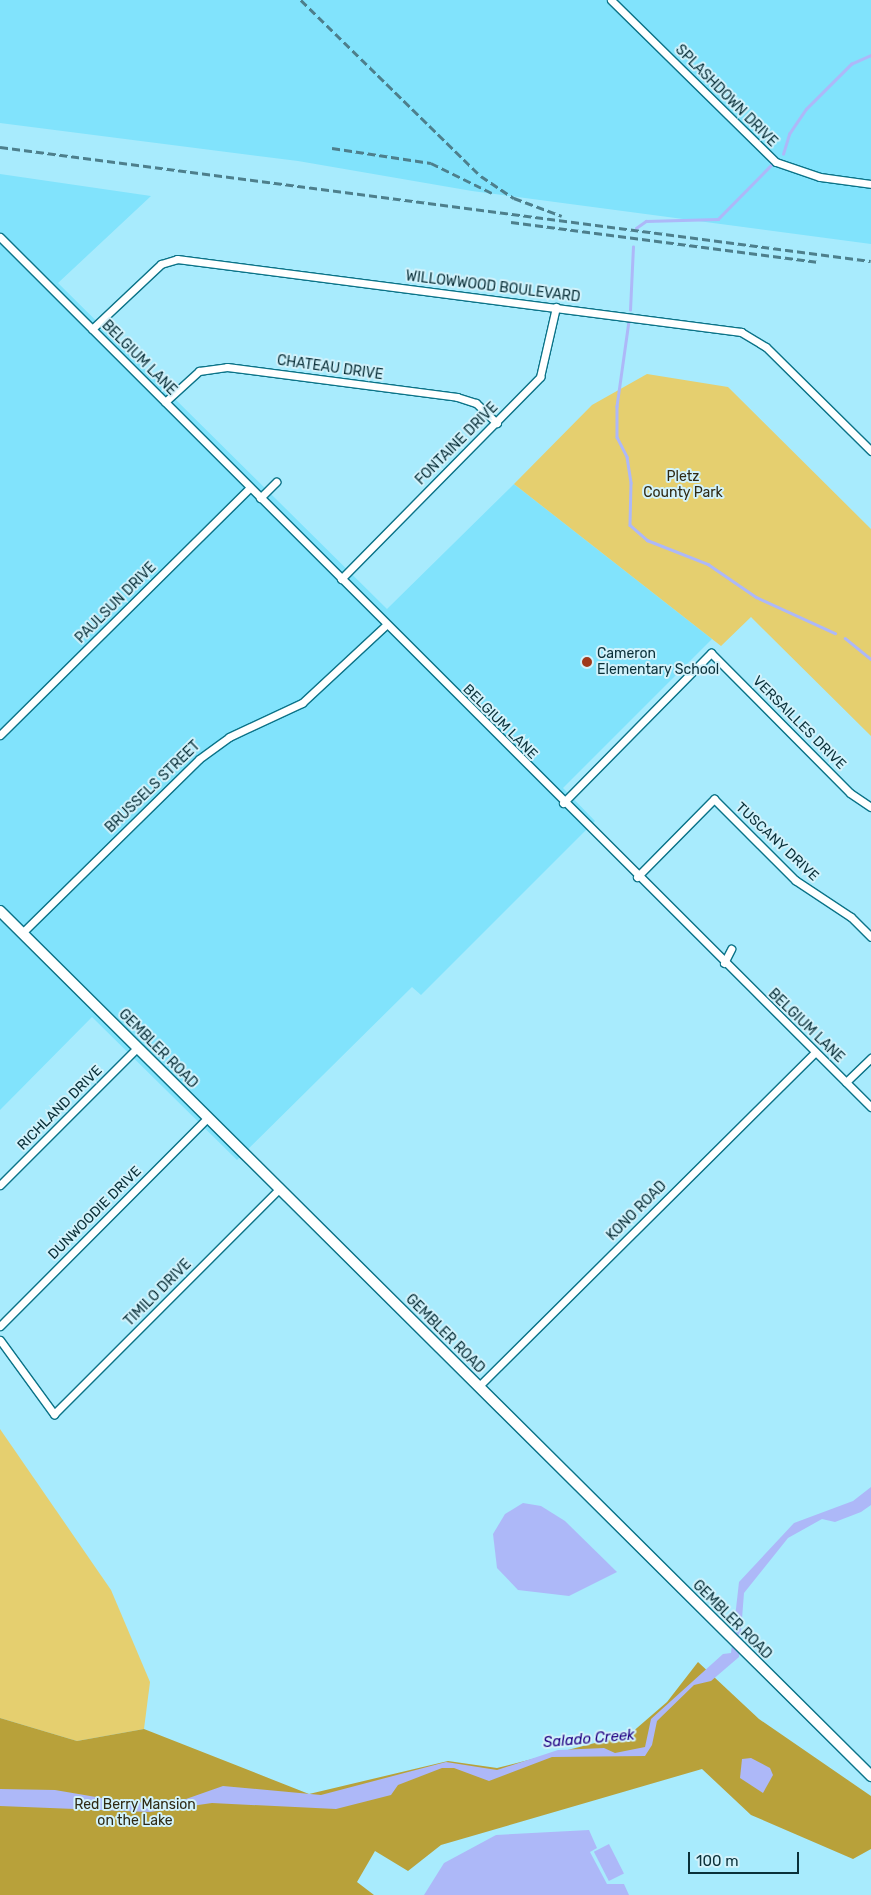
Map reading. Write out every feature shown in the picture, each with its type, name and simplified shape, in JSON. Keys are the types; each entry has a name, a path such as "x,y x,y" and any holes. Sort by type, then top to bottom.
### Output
{"main road":[{"name":"GEMBLER ROAD","path":"0,911 798,1706 871,1776"}],"street":[{"name":"SPLASHDOWN DRIVE","path":"611,0 776,162 820,177 871,184"},
{"name":"BELGIUM LANE","path":"0,237 637,877 871,1107"},
{"name":"WILLOWWOOD BOULEVARD","path":"92,329 161,264 177,259 716,328 755,338 871,451"},
{"name":"FONTAINE DRIVE","path":"341,580 497,423 544,370 556,307"},
{"name":"CHATEAU DRIVE","path":"165,402 199,371 226,367 457,397 476,403 497,423"},
{"path":"260,498 276,482"},
{"name":"PAULSUN DRIVE","path":"0,735 250,488"},
{"name":"BRUSSELS STREET","path":"22,933 199,759 229,737 302,703 386,624"},
{"name":"VERSAILLES DRIVE","path":"563,803 711,653 850,793 871,807"},
{"name":"TUSCANY DRIVE","path":"637,877 714,799 795,880 851,917 871,937"},
{"path":"724,963 731,950"},
{"name":"RICHLAND DRIVE","path":"0,1185 138,1048"},
{"name":"KONO ROAD","path":"478,1387 814,1053"},
{"path":"846,1082 871,1058"},
{"name":"DUNWOODIE DRIVE","path":"0,1326 207,1118"},
{"name":"TIMILO DRIVE","path":"0,1340 54,1414 279,1189"}],"shaded area":[{"path":"0,0 871,0 871,244 472,191 298,161 0,123"},
{"path":"0,174 151,196 58,283 387,609 514,484 712,639 563,788 595,821 421,995 412,987 237,1160 92,1017 0,1110"},
{"path":"871,1487 871,1505 861,1512 835,1522 822,1519 788,1538 744,1593 739,1657 711,1681 694,1685 657,1721 652,1745 645,1756 552,1757 489,1781 454,1768 442,1768 398,1785 391,1795 336,1809 212,1803 150,1812 0,1806 0,1789 55,1790 131,1803 186,1799 223,1786 321,1795 446,1762 497,1770 558,1750 604,1748 615,1753 645,1747 651,1719 723,1654 731,1653 739,1582 794,1523 853,1501"},
{"path":"523,1503 541,1506 565,1521 617,1572 569,1596 518,1590 497,1568 493,1534 505,1514"},
{"path":"751,1758 770,1768 773,1775 763,1793 740,1778 742,1759"},
{"path":"589,1830 597,1848 590,1852 607,1884 624,1884 629,1895 424,1895 444,1863 496,1835"},
{"path":"609,1844 624,1873 609,1881 594,1852"}],"green space":[{"name":"Pletz County Park","path":"647,374 728,387 871,529 871,736 751,617 721,646 514,484 592,405"},
{"path":"0,1429 111,1590 150,1682 144,1729 77,1741 0,1718"},
{"name":"Red Berry Mansion on the Lake","path":"698,1662 759,1719 871,1796 871,1849 853,1859 751,1815 702,1769 441,1845 408,1871 375,1851 357,1882 374,1895 0,1895 0,1718 77,1741 144,1729 309,1794 448,1761 497,1768 630,1734 667,1702"}],"waterway":[{"path":"783,154 789,134 806,109 851,64 871,55"},
{"path":"636,228 646,221 718,219 771,165"},
{"path":"630,310 633,247"},
{"path":"629,321 617,406 617,437 627,457 631,483 630,525 647,540 708,564 756,597 835,633"},
{"path":"845,638 871,659"}],"railway":[{"path":"301,0 481,176 514,198 562,216"},
{"path":"0,147 871,261"},
{"path":"332,148 431,163 492,193"},
{"path":"511,222 818,262"}],"place":[{"name":"Cameron Elementary School","path":"587,662"}],"water label":[{"name":"Salado Creek","path":"589,1739"}]}
